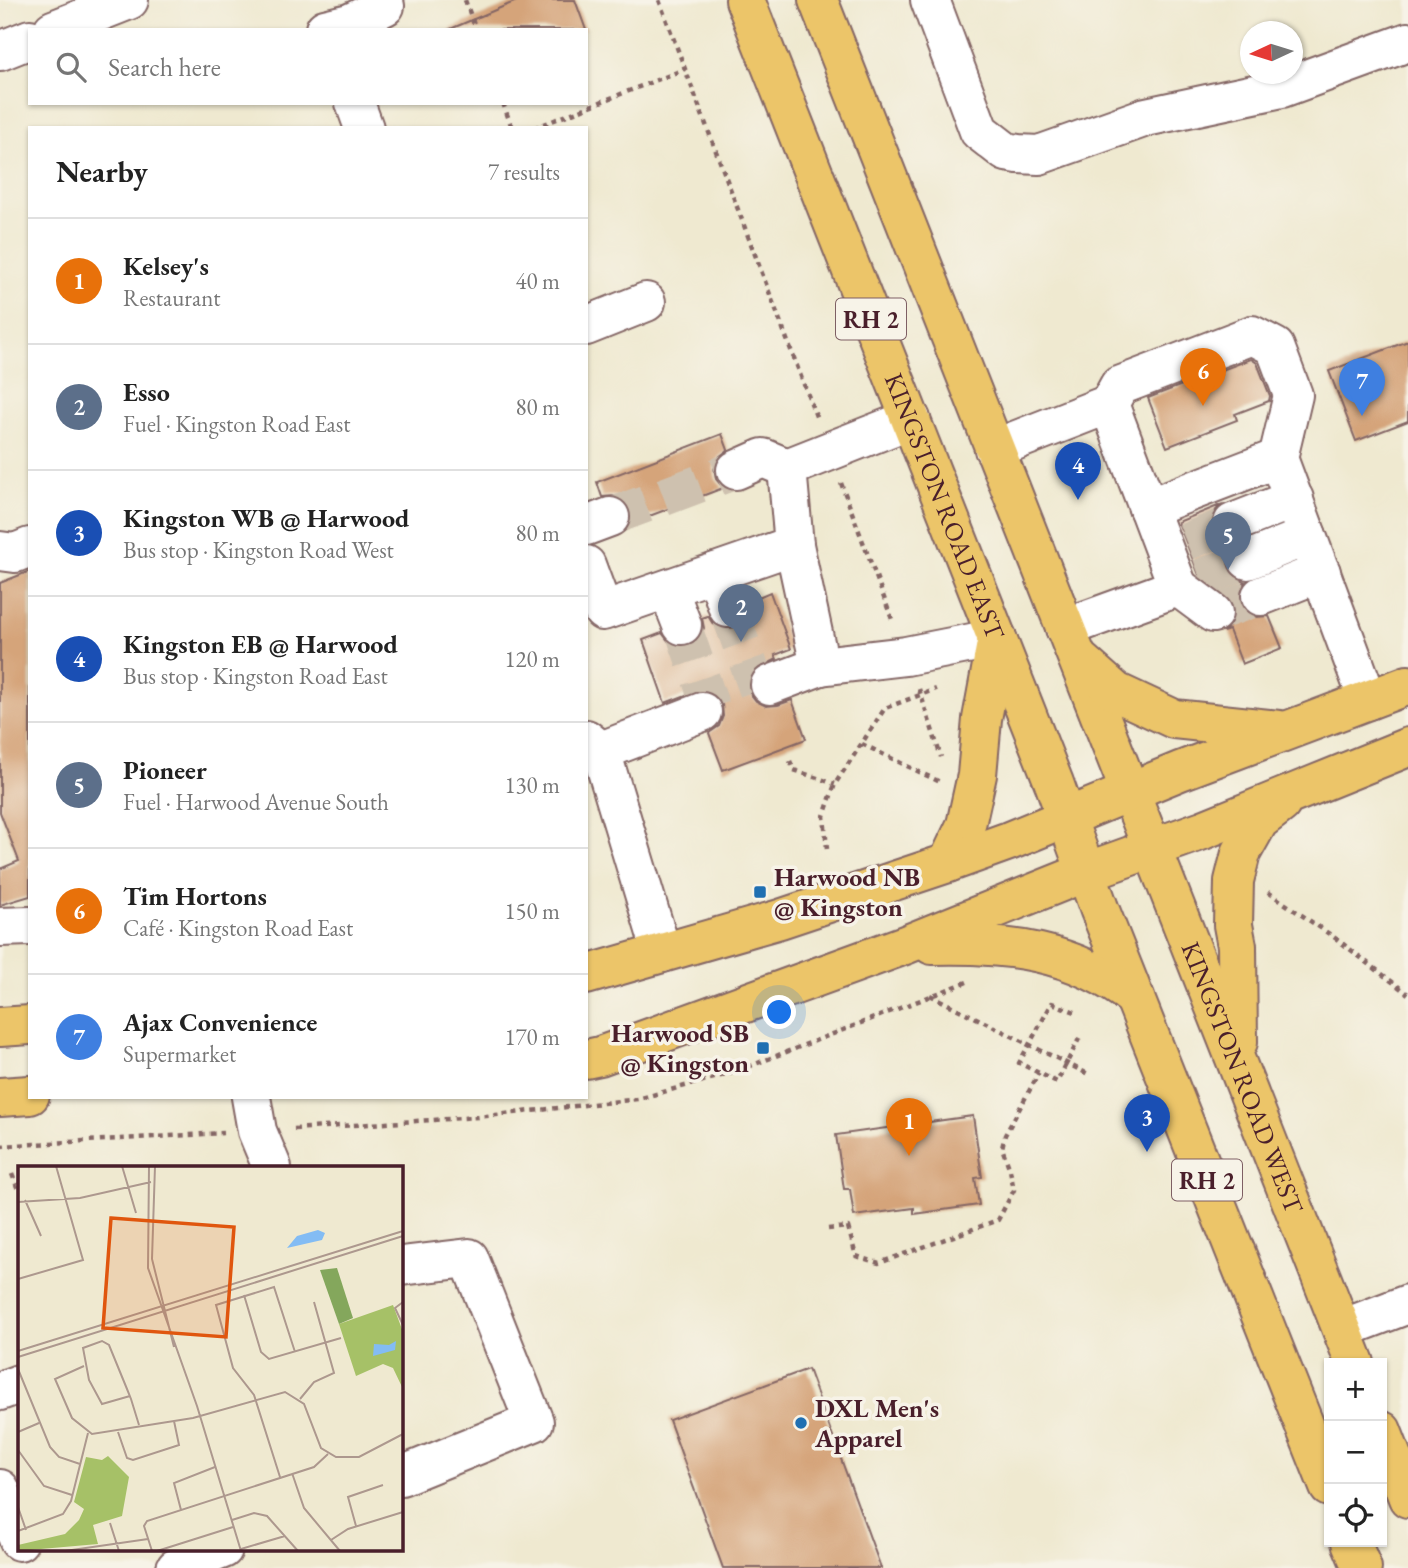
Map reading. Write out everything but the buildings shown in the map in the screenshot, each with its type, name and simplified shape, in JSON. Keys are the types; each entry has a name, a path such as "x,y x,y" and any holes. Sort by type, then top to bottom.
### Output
{"main road":[{"name":"KINGSTON ROAD EAST","path":"745,0 1067,817"},
{"name":"RH 2","path":"818,0 1130,791"},
{"path":"948,863 966,825 977,775 982,719 997,638"},
{"path":"1071,642 1116,692 1174,719 1288,731"},
{"path":"588,974 780,919 948,863 1408,685"},
{"path":"588,1058 613,1052 905,946 1086,872 1203,830 1408,747"},
{"name":"KINGSTON ROAD WEST","path":"1130,791 1349,1346"},
{"path":"1238,1066 1234,881 1241,853 1259,821 1291,795"},
{"name":"RH 2","path":"1067,817 1135,999 1328,1484"},
{"path":"905,946 984,943 1036,952 1071,961 1115,982 1135,999"},
{"path":"0,1027 28,1025"},
{"path":"0,1097 28,1095"},
{"path":"1387,1444 1408,1498"},
{"path":"1353,1547 1362,1568"}],"street":[{"path":"58,28 129,0"},
{"path":"313,0 325,28"},
{"path":"328,28 372,14 385,6 382,0"},
{"path":"930,0 979,131 1006,152 1039,155 1146,117 1282,88 1408,42"},
{"path":"0,51 28,40"},
{"path":"356,105 363,126"},
{"path":"588,325 646,302"},
{"path":"995,449 1109,404 1119,386 1252,335 1275,347 1293,395 1278,458 1368,699"},
{"path":"1109,404 1148,508 1213,613"},
{"path":"736,470 763,458 787,468 911,419"},
{"path":"1148,508 1278,458"},
{"path":"787,468 794,545 820,666"},
{"path":"1233,523 1294,499"},
{"path":"1248,560 1307,536"},
{"path":"588,570 603,611 794,545"},
{"path":"0,551 15,552 28,548"},
{"path":"1071,642 1182,565"},
{"path":"716,572 728,608"},
{"path":"1261,596 1321,572"},
{"path":"668,589 682,625"},
{"path":"770,685 820,666 906,656 997,638"},
{"path":"662,953 594,745 702,712"},
{"path":"0,927 28,926"},
{"path":"254,1114 272,1166"},
{"path":"402,1266 469,1258 534,1422 402,1475"},
{"path":"1349,1346 1408,1304"},
{"path":"0,1391 18,1384"},
{"path":"0,1489 18,1538"},
{"path":"22,1550 29,1568"},
{"path":"176,1568 221,1550"}],"path":[{"path":"465,0 475,28"},
{"path":"659,0 921,694 942,758"},
{"path":"539,126 685,69"},
{"path":"504,105 511,126"},
{"path":"827,849 824,817 835,784 885,708 940,687"},
{"path":"862,744 949,787"},
{"path":"790,761 794,770 835,784"},
{"path":"941,770 941,782"},
{"path":"1257,884 1338,940 1408,994"},
{"path":"0,1146 254,1114 478,1117 638,1099 732,1073 930,995 1088,1074"},
{"path":"1075,1012 1052,1003 1019,1063 1057,1082 1081,1035"},
{"path":"828,1229 848,1227 856,1256 879,1264 998,1220 1013,1190 1010,1170 1002,1148 1005,1135 1039,1073"},
{"path":"12,1174 18,1189"}],"tunnel":[{"path":"610,517 736,470"},
{"path":"1186,542 1233,523"},
{"path":"1200,578 1248,560"},
{"path":"1213,613 1261,596"},
{"path":"728,608 758,690"},
{"path":"682,625 711,708"}],"place":[{"name":"Tim Hortons","path":"1203,406"},
{"name":"Ajax Convenience","path":"1362,416"},
{"name":"Kingston EB @ Harwood","path":"1078,500"},
{"name":"Pioneer","path":"1228,570"},
{"name":"Esso","path":"741,642"},
{"name":"Harwood NB @ Kingston","path":"760,892"},
{"name":"Harwood SB @ Kingston","path":"763,1048"},
{"name":"Kingston WB @ Harwood","path":"1147,1152"},
{"name":"Kelsey's","path":"909,1156"},
{"name":"DXL Men's Apparel","path":"801,1423"}]}
